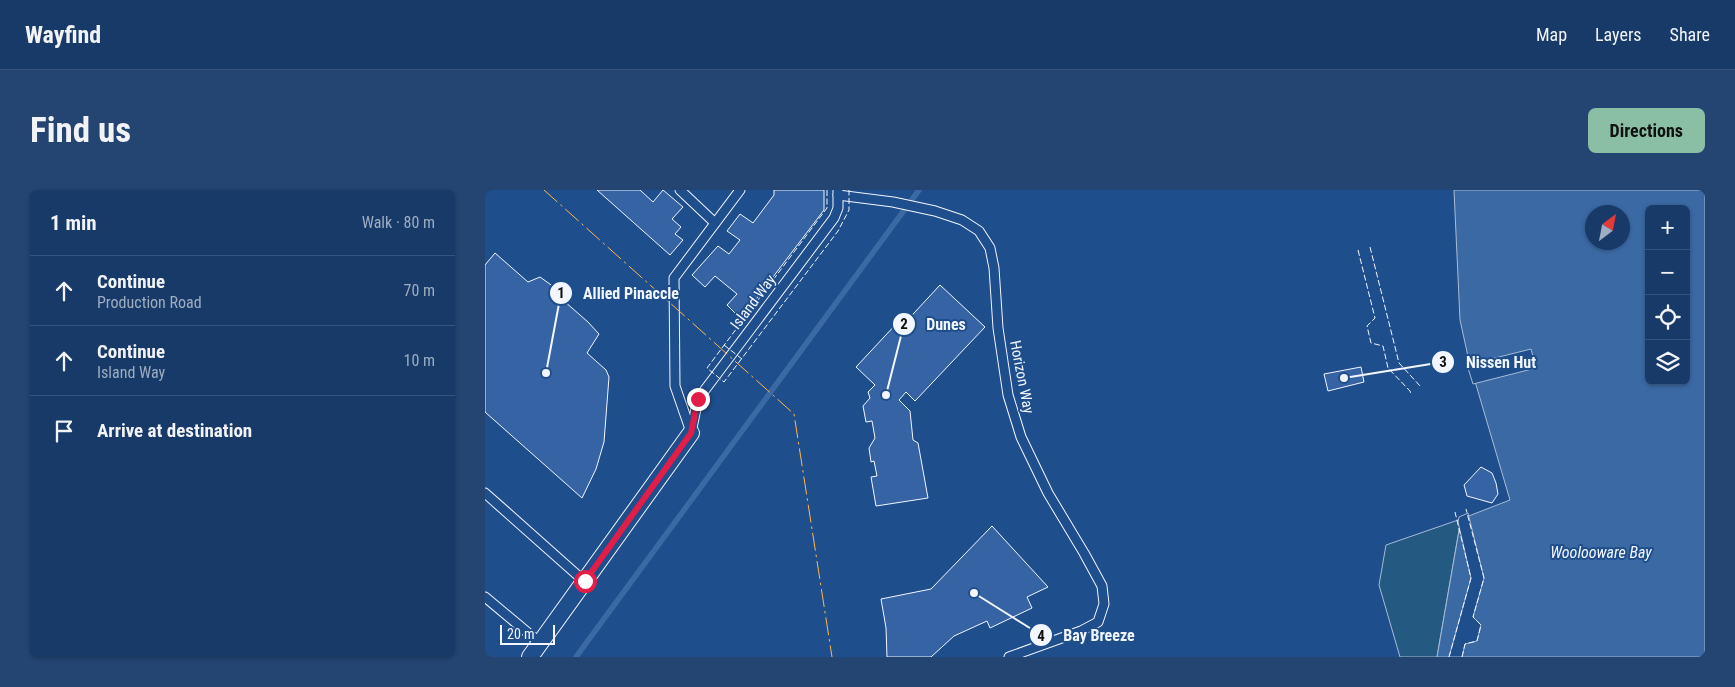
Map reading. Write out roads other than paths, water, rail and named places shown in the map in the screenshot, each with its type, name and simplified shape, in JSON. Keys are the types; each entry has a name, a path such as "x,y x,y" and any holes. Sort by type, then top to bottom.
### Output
{"street":[{"path":"530,657 691,433"}],"lane":[{"path":"680,190 715,223"},
{"path":"691,433 675,386 674,278 739,190"},
{"name":"Horizon Way","path":"838,192 850,196 893,202 963,220 979,231 990,248 994,268 999,328 1008,395 1021,437 1048,493 1101,586 1104,604 1098,622 1081,631 1009,657"},
{"name":"Island Way","path":"691,433 698,399 834,218 838,208 838,192"},
{"path":"485,493 585,581"},
{"path":"485,596 540,643"}],"water":[{"name":"Woolooware Bay","path":"1454,190 1705,190 1705,657 1437,657 1461,519 1510,500 1469,361 1460,320"}],"waterway":[{"path":"576,657 919,190"}],"place":[{"name":"Allied Pinaccle","path":"546,373"},
{"name":"Nissen Hut","path":"1344,378"},
{"name":"Dunes","path":"886,395"},
{"name":"Bay Breeze","path":"974,593"}]}
